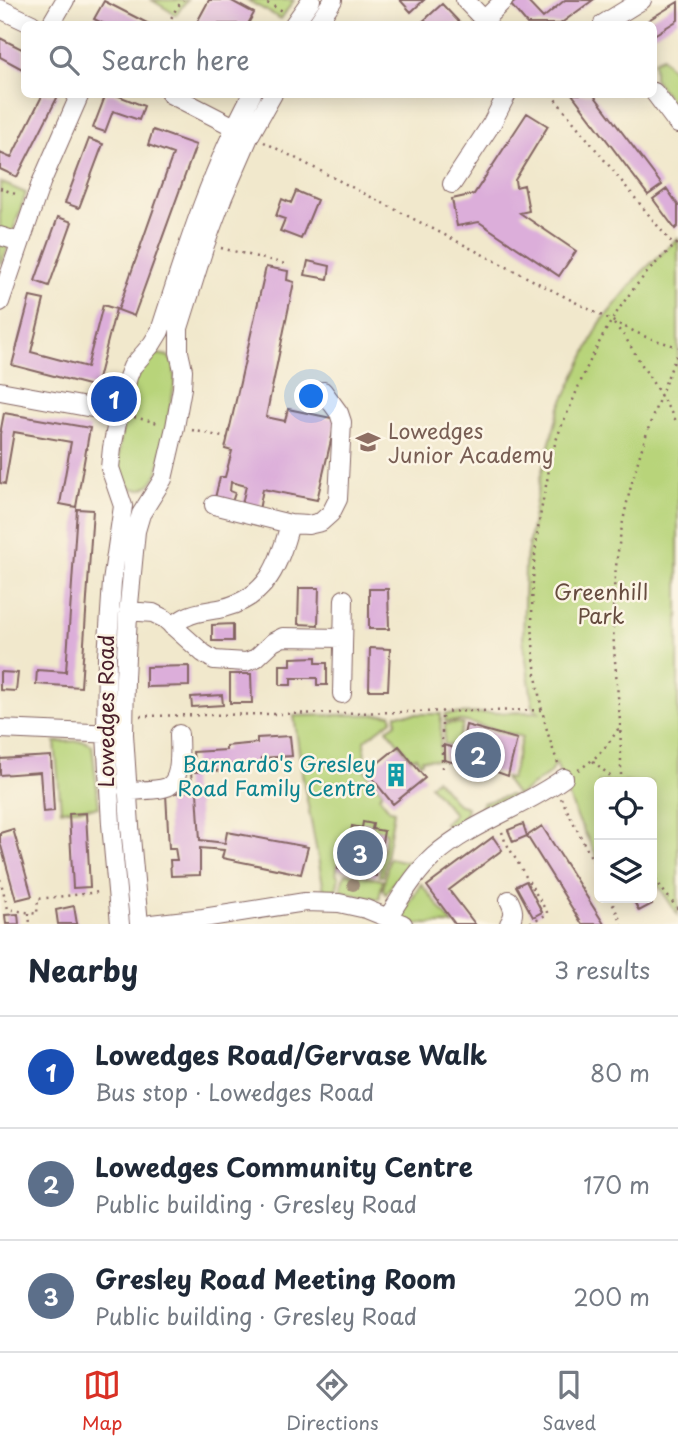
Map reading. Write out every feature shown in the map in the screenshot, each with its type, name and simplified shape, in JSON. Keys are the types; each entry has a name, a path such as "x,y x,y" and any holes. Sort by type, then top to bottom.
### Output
{"street":[{"path":"53,21 65,0"},
{"path":"296,21 310,0"},
{"path":"319,21 333,0"},
{"path":"465,0 485,21"},
{"path":"487,21 504,0"},
{"path":"608,21 642,0"},
{"path":"0,9 26,21"},
{"path":"657,97 678,124"},
{"path":"0,302 34,202 78,98"},
{"path":"178,98 242,131"},
{"name":"Lowedges Road","path":"139,924 124,725 128,611 136,531 141,514 163,479 182,388 179,328 223,197 251,98"},
{"name":"Lowedges Road","path":"120,924 106,734 112,582 123,506 110,468 112,448 132,367 160,331 206,190 242,131 271,98"},
{"path":"452,184 505,98"},
{"path":"0,236 20,242"},
{"path":"152,344 166,345 179,352"},
{"path":"0,391 103,410"},
{"path":"214,505 290,524 308,525 321,522 331,513 338,499 342,422 339,413 323,391"},
{"path":"122,502 134,506 149,501"},
{"path":"172,626 187,616 242,602 259,591 282,552 290,524"},
{"path":"342,694 344,599"},
{"path":"128,611 153,613 165,619 214,660 246,662 256,658 273,642 283,637 342,638"},
{"path":"0,729 106,734 124,725"},
{"path":"127,791 166,788 171,784 179,766 179,734"},
{"path":"151,924 203,918 268,916 305,902 339,903 366,909 396,921 410,883 435,855 460,836 520,806 559,782"}],"path":[{"path":"170,21 183,0"},
{"path":"264,1 296,21"},
{"path":"554,98 676,244 634,288 611,321 580,383 554,445 538,518 532,644 559,782 566,804 594,863"},
{"path":"242,131 611,321 678,350 637,462 622,516 613,617 620,726 619,777"},
{"path":"0,188 34,202"},
{"path":"205,244 285,264"},
{"path":"611,321 625,337 678,424"},
{"path":"124,725 442,711 543,710"},
{"path":"442,711 442,768"},
{"path":"559,782 593,761 609,744 620,726"},
{"path":"593,761 613,777"},
{"path":"496,817 505,841 548,914 528,923 510,914"},
{"path":"0,879 8,909 37,914 38,899 117,890"},
{"path":"657,881 678,909"},
{"path":"612,903 622,924"},
{"path":"29,912 30,924"}],"green space":[{"path":"152,0 187,0 176,15"},
{"path":"247,0 294,0 281,19"},
{"path":"662,57 678,77 678,110 657,82 657,60"},
{"path":"0,182 26,193 2,263 0,263"},
{"name":"Greenhill Park","path":"678,238 678,915 657,884 657,777 594,777 594,851 577,817 556,763 549,774 517,796 504,778 511,779 522,737 463,721 445,721 445,714 539,712 533,707 523,640 525,565 540,478 560,407 600,323 641,273"},
{"path":"157,354 168,356 174,365 175,382 158,472 149,485 136,489 127,486 121,479 119,464 122,434 138,372 144,362"},
{"path":"391,714 392,720 365,740 364,769 383,792 379,796 390,810 394,811 383,876 379,876 386,832 372,829 373,824 363,823 362,828 352,826 350,837 344,837 336,874 339,877 336,891 324,890 294,716"},
{"path":"396,714 441,714 440,760 422,759 420,763 416,757 411,759 387,729 396,723"},
{"path":"445,724 463,724 456,747 444,744"},
{"path":"84,741 92,745 99,807 61,810 55,742"},
{"path":"436,779 457,804 467,807 463,817 448,827 444,823 454,814 430,785"},
{"path":"510,795 514,798 480,811 482,803"},
{"path":"389,858 408,862 386,894 383,890"},
{"path":"347,873 383,880 379,899 341,891 343,878"},
{"path":"421,884 453,924 397,924"}],"building":[{"path":"209,0 230,0 254,13 250,21 198,21"},
{"path":"400,0 424,0 411,12"},
{"path":"517,0 526,0 543,18 565,0 593,0 564,21 524,21 511,5"},
{"path":"104,1 143,21 98,21 94,19"},
{"path":"678,2 678,20 657,33 657,21 647,21"},
{"path":"442,4 458,21 423,21"},
{"path":"0,38 21,48 21,68 0,57"},
{"path":"41,98 57,98 17,177 0,169 0,153 11,158"},
{"path":"104,98 124,98 144,106 139,120 113,111 105,132 93,128"},
{"path":"575,98 596,98 662,185 648,195"},
{"path":"527,113 548,126 515,180 516,187 524,185 529,211 520,213 576,251 559,276 479,222 457,226 452,199 474,194"},
{"path":"153,130 196,145 134,316 118,310 173,154 148,145"},
{"path":"89,139 103,144 79,208 65,203"},
{"path":"667,189 678,205 678,226 675,229 653,199"},
{"path":"296,191 317,200 301,239 280,231 285,219 276,216 282,199 291,203"},
{"path":"58,217 72,222 49,286 35,281"},
{"path":"308,261 330,266 328,279 305,275"},
{"path":"266,267 288,271 287,280 294,282 266,417 285,421 288,409 336,419 317,500 263,489 259,510 242,504 246,486 231,482 230,491 235,493 232,502 215,498 220,477 225,477 232,451 225,449"},
{"path":"30,297 44,300 31,352 87,367 103,305 116,309 96,387 12,365"},
{"path":"4,413 90,428 76,507 60,504 71,442 14,432 5,484 0,483 0,434"},
{"path":"77,509 93,510 81,687 36,684 37,670 66,672"},
{"path":"299,588 319,588 318,625 298,624"},
{"path":"369,589 388,589 389,629 369,629"},
{"path":"233,624 233,641 212,641 212,625"},
{"path":"370,648 390,649 388,690 369,690"},
{"path":"316,657 316,663 327,663 327,685 317,685 317,678 291,678 291,685 280,685 280,665 291,665 291,658"},
{"path":"189,666 189,686 146,687 146,667"},
{"path":"0,672 18,673 16,691 0,690"},
{"path":"230,674 251,674 252,703 230,703"},
{"path":"222,695 223,705 192,707 191,697"},
{"path":"466,725 517,739 508,776 480,766 475,772 462,769 463,765 444,760 444,745 461,750"},
{"path":"290,736 292,756 261,758 261,763 229,765 229,770 195,772 193,752 226,750 226,746 257,743 257,738"},
{"name":"Barnardo's Gresley Road Family Centre","path":"399,746 425,778 393,804 367,772"},
{"path":"51,756 54,811 43,812 40,772 0,775 0,759"},
{"path":"184,768 191,768 192,792 197,792 200,840 225,843 227,832 308,847 301,874 222,858 224,850 200,848 200,875 171,876 170,860 177,860 175,848 169,848 166,794 185,792"},
{"path":"86,813 90,887 73,888 69,814"},
{"path":"363,822 373,824 372,829 384,831 376,876 338,869 344,836 350,837 352,826 362,828"},
{"path":"523,824 527,836 513,842 508,830"},
{"path":"542,826 604,924 582,924 527,836"},
{"path":"13,829 32,896 16,900 0,842 0,833"},
{"path":"493,837 502,850 449,890 475,924 455,924 427,886"},
{"path":"526,881 542,912 533,917 516,886"},
{"path":"635,903 652,903 652,904 639,911"},
{"path":"74,906 77,924 58,924 56,910"},
{"path":"18,914 19,924 6,924 5,915"}],"place":[{"name":"Lowedges Road/Gervase Walk","path":"114,399"},
{"name":"Lowedges Junior Academy","path":"368,442"},
{"name":"Lowedges Community Centre","path":"478,755"},
{"name":"Barnardo's Gresley Road Family Centre","path":"396,775"},
{"name":"Gresley Road Meeting Room","path":"360,853"}]}
